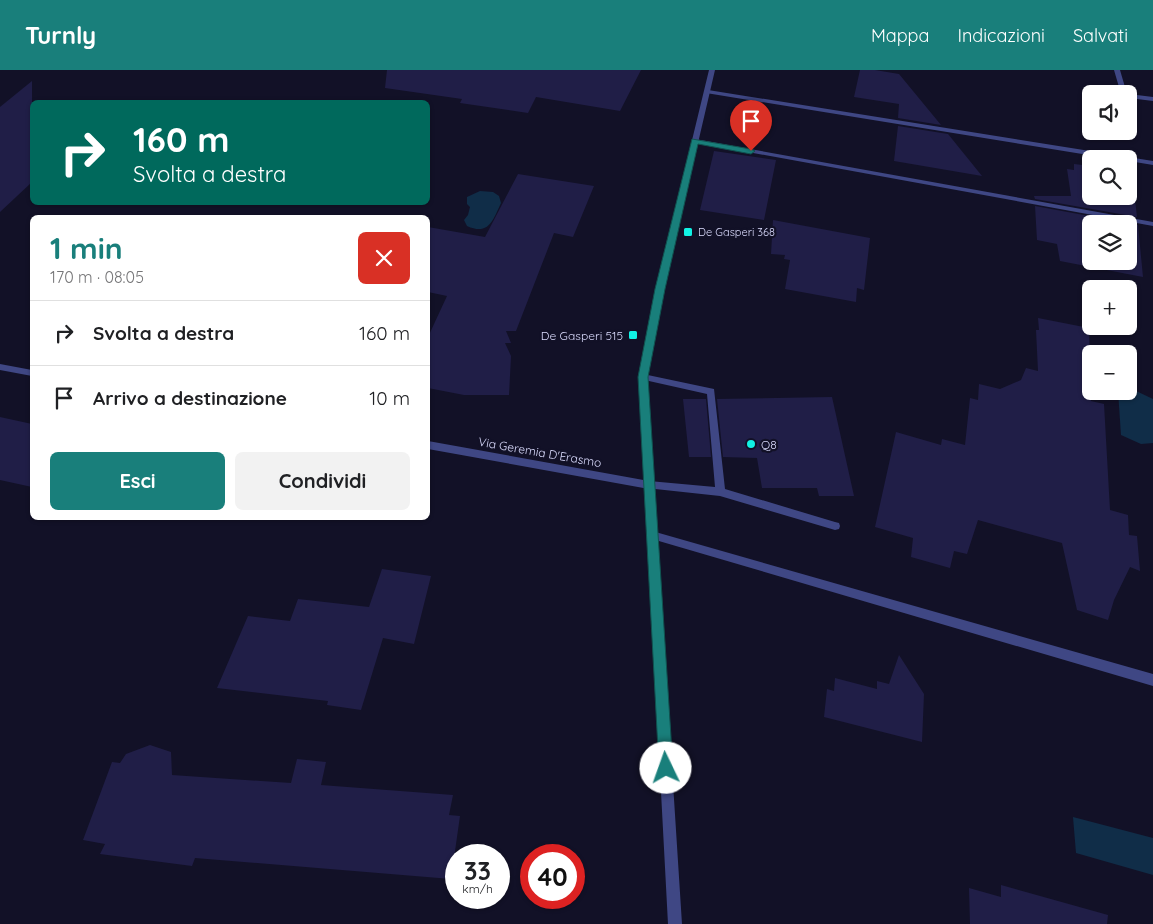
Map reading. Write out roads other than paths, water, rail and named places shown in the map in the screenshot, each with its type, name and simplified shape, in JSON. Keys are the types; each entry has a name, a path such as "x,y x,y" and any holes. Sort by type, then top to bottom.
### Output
{"street":[{"path":"675,924 643,377 660,289 712,70"},
{"path":"1117,70 1121,85"},
{"path":"708,92 1082,152"},
{"path":"1137,97 1153,99"},
{"path":"695,141 1153,224"},
{"path":"1137,160 1153,163"},
{"path":"0,367 30,373"},
{"path":"643,377 711,391 720,492"},
{"name":"Via Geremia D'Erasmo","path":"430,445 649,485 720,492 835,526"},
{"path":"652,535 1153,680"}],"water":[{"path":"480,191 493,192 499,196 501,203 489,225 485,228 474,229 467,226 464,220 468,215 470,207 467,204 467,197"},
{"path":"1137,391 1153,399 1153,443 1141,444 1121,435 1119,400 1137,400"},
{"path":"1073,817 1153,838 1153,875 1076,853"}],"place":[{"name":"De Gasperi 368","path":"688,232"},
{"name":"De Gasperi 515","path":"633,335"},
{"name":"Q8","path":"751,444"}]}
